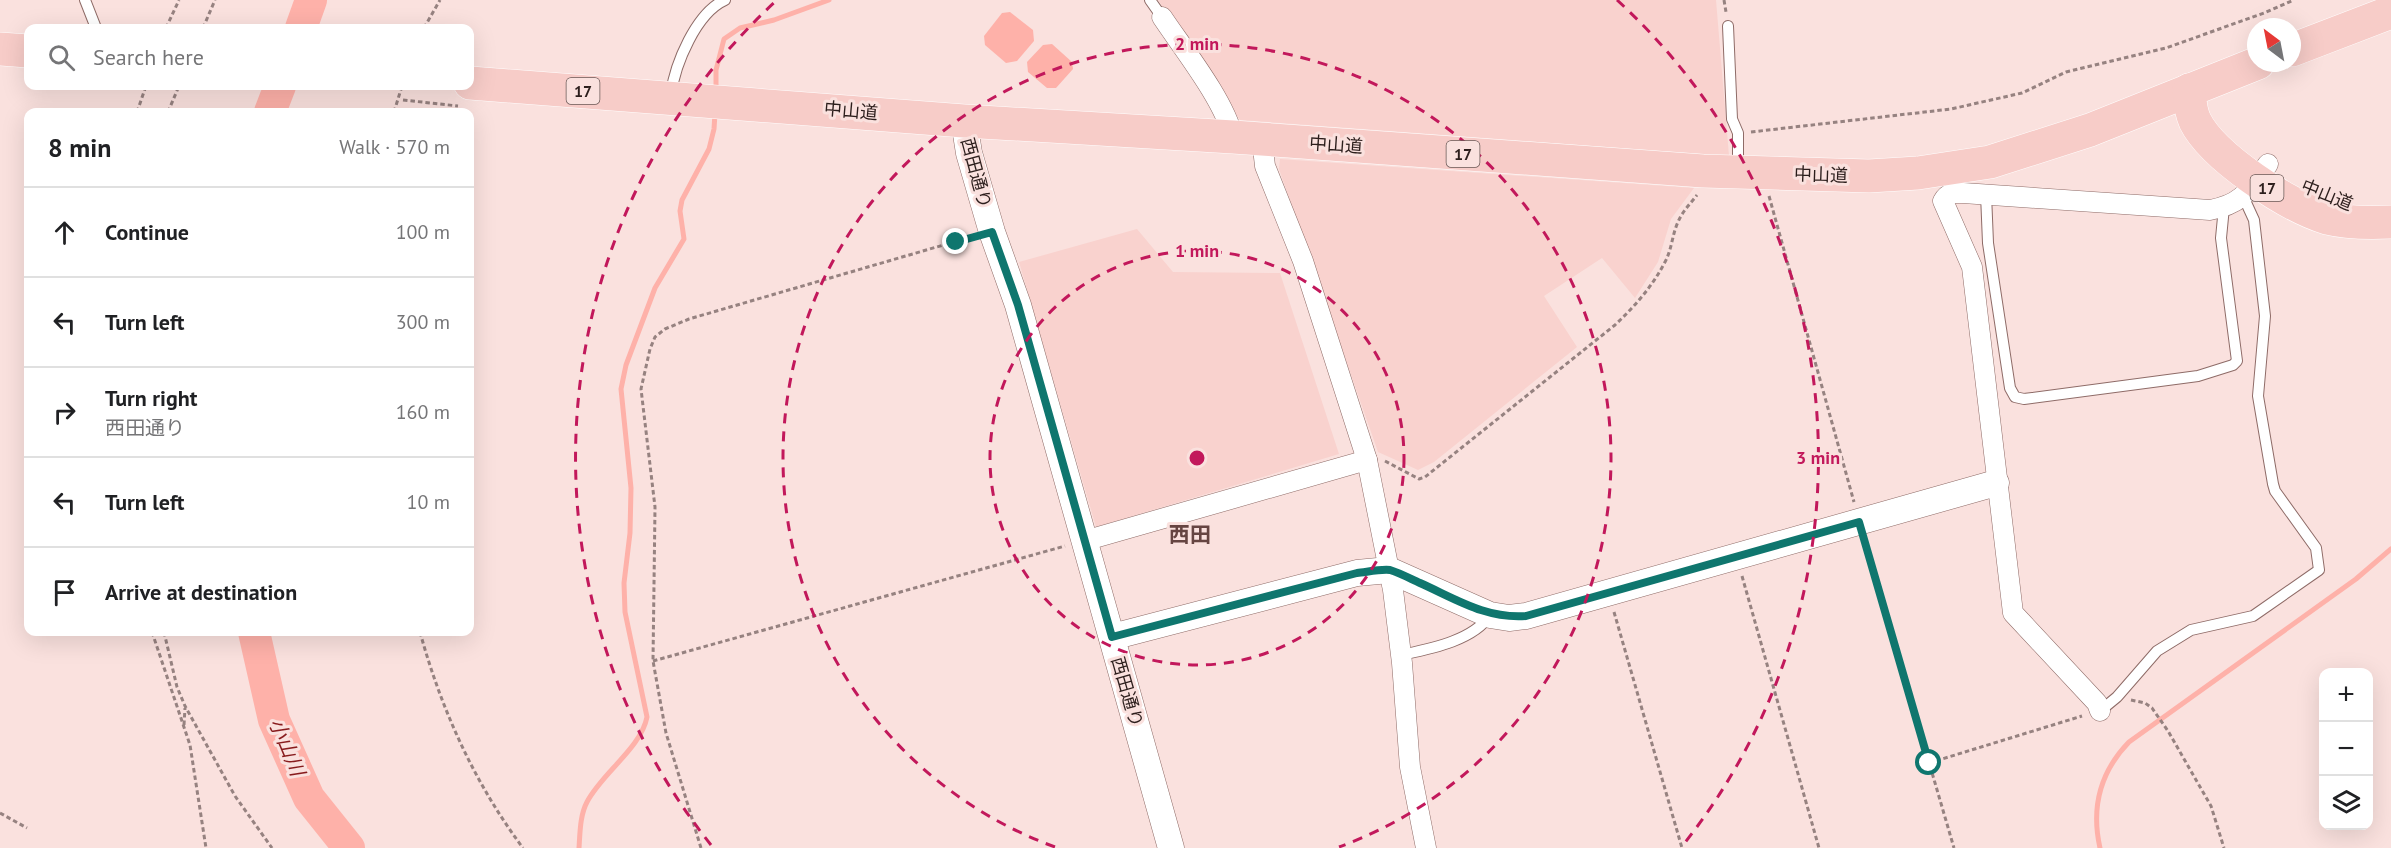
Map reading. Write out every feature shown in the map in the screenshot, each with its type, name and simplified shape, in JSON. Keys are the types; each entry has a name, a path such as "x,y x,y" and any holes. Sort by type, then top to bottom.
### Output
{"highway":[{"path":"2301,47 2391,12"},
{"path":"0,49 24,51"},
{"name":"17","path":"2189,90 2247,67"},
{"name":"中山道","path":"474,83 1703,171 1878,175 1928,172 1990,162 2090,130 2189,90 2190,109 2196,123 2231,161 2256,180 2283,197 2327,218 2391,222"},
{"name":"中山道","path":"2256,180 2310,191 2333,201 2391,216"}],"street":[{"path":"1162,17 1229,123 1247,138 1265,165 1304,261 1367,460 1389,570 1401,655 1410,767 1426,848"},
{"name":"西田通り","path":"964,120 969,153 992,232 1018,305 1171,848"},
{"path":"2100,711 2097,704 2013,614 1972,267 1943,201 1946,195 1951,193 1986,194 2210,210 2231,206 2256,180"},
{"path":"1084,541 1367,460"},
{"path":"1112,637 1357,573 1389,570 1490,615 1509,618 1526,616 1996,483"}],"lane":[{"path":"85,0 94,24"},
{"path":"697,99 674,72 682,53 712,9 726,0"},
{"path":"1150,0 1162,17"},
{"path":"1728,26 1732,119 1753,173"},
{"path":"2100,711 2117,698 2157,651 2191,630 2253,616 2319,570 2316,548 2275,491 2258,396 2265,316 2254,220 2256,180"},
{"path":"1986,194 1988,243 2010,388 2015,397 2024,399 2198,376 2233,365 2236,361 2221,238 2223,207"},
{"path":"1401,655 1478,630 1490,615"}],"path":[{"path":"168,24 179,0"},
{"path":"205,24 215,0"},
{"path":"426,24 440,0"},
{"path":"1738,133 1951,109 2022,93 2066,72 2166,48 2294,0"},
{"path":"138,108 145,90"},
{"path":"170,108 177,90"},
{"path":"395,108 401,90"},
{"path":"1367,460 1380,458 1419,478 1425,477 1615,325 1637,304 1664,263 1672,245 1677,224 1684,210 1699,192 1703,171"},
{"path":"1753,173 1770,202 1859,522 1954,848"},
{"path":"701,848 666,733 653,661 655,507 641,389 655,337 665,328 689,319 992,232"},
{"path":"653,661 1084,541"},
{"path":"1737,557 1819,848"},
{"path":"1609,593 1682,848"},
{"path":"153,636 190,745 206,848"},
{"path":"165,636 177,687 185,706 235,795 272,848"},
{"path":"421,636 444,702 478,777 505,824 523,848"},
{"path":"184,727 185,706"},
{"path":"2152,708 2168,731 2211,806 2224,848"},
{"path":"1929,763 2100,711"},
{"path":"0,813 27,828"}],"shaded area":[{"path":"1158,0 1716,0 1729,156 1240,120"},
{"path":"1010,12 1033,30 1034,41 1017,61 1006,63 985,45 984,36 1002,13"},
{"path":"1052,44 1072,62 1073,69 1056,88 1047,88 1028,72 1027,62 1043,45"},
{"path":"1280,159 1694,188 1671,219 1658,262 1635,298 1602,258 1544,296 1577,347 1434,462 1418,470 1378,452 1279,169"},
{"path":"1137,229 1173,272 1280,273 1339,454 1096,527 1019,262"}],"waterway":[{"name":"小山川","path":"302,24 311,0"},
{"path":"716,91 716,70 724,39 740,28 774,20 829,0"},
{"name":"小山川","path":"272,108 278,90"},
{"path":"579,848 582,818 587,802 637,739 647,717 625,612 624,583 630,533 631,488 621,389 626,365 655,288 684,239 680,211 682,200 709,149 715,113"},
{"path":"2100,848 2097,833 2100,791 2111,766 2129,742 2356,579 2391,549"},
{"name":"小山川","path":"255,636 274,720 309,798 349,848"}],"district":[{"name":"西田","path":"1190,535"}],"route":[{"path":"956,242 992,232 1018,305 1112,637 1357,573 1389,570 1490,615 1509,618 1526,616 1859,522 1929,763"}]}
